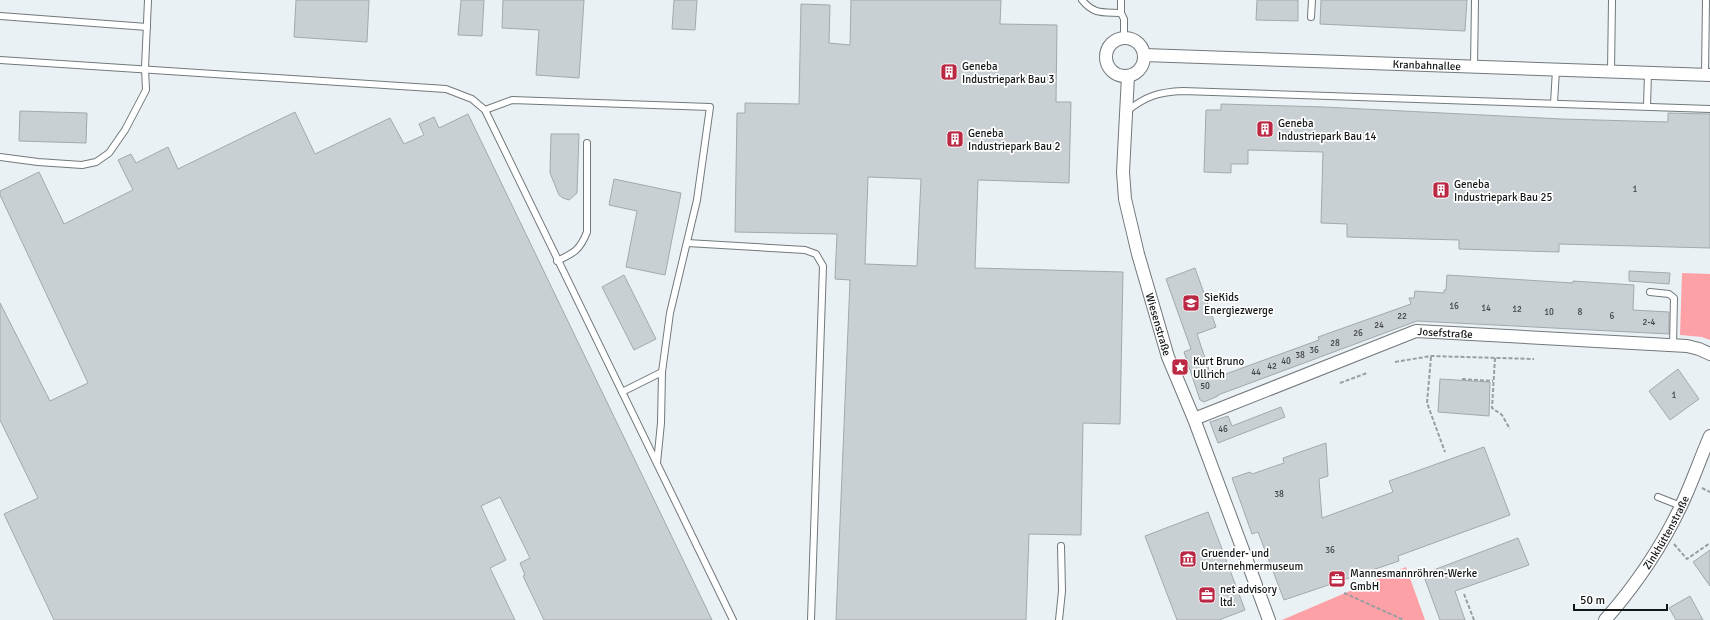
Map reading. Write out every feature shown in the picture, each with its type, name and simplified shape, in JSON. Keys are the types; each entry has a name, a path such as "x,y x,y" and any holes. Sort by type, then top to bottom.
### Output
{"street":[{"path":"1124,38 1132,39 1137,42 1142,47 1144,55 1143,64 1139,71 1128,76 1117,74 1111,70 1106,59 1106,52 1109,46 1114,41 1124,38"},
{"name":"Kranbahnallee","path":"1144,55 1708,75"},
{"name":"Wiesenstraße","path":"1128,76 1123,172 1125,199 1138,254 1168,357 1194,419 1269,620"},
{"name":"Josefstraße","path":"1194,419 1416,331 1673,345 1698,349 1710,354"},
{"name":"Zinkhüttenstraße","path":"1605,620 1635,583 1666,534 1681,506 1710,436"}],"lane":[{"path":"0,157 77,165 91,164 101,160 114,148 143,98 146,90 145,68 148,0"},
{"path":"1082,0 1088,8 1097,12 1121,13"},
{"path":"1121,0 1121,13 1124,19 1124,38"},
{"path":"1311,18 1312,0"},
{"path":"1474,67 1476,0"},
{"path":"1611,72 1612,0"},
{"path":"1706,0 1708,75"},
{"path":"0,16 147,27"},
{"path":"0,60 446,88 472,99 485,110 733,620"},
{"path":"1554,103 1556,70"},
{"path":"1647,106 1648,73"},
{"path":"1126,112 1148,97 1168,91 1710,109"},
{"path":"485,110 512,100 710,108 697,200 670,313 662,372 661,423 657,463"},
{"path":"558,261 575,252 583,244 587,232 587,144"},
{"path":"687,243 805,250 816,254 823,266 811,620"},
{"path":"1650,292 1669,294 1674,298 1673,345"},
{"path":"622,392 662,372"},
{"path":"1658,497 1681,506"},
{"path":"1059,620 1062,590 1061,546"}],"path":[{"path":"1431,356 1427,403 1445,452"},
{"path":"1395,362 1431,356 1534,359"},
{"path":"1495,358 1492,408 1502,415 1510,429"},
{"path":"1340,383 1367,373"},
{"path":"1462,379 1493,381"},
{"path":"1666,534 1687,559 1710,543"},
{"path":"1344,593 1404,620"},
{"path":"1464,594 1474,620"}],"shaded area":[{"path":"1682,273 1710,274 1710,340 1702,337 1680,335"},
{"path":"1406,567 1425,620 1282,620"}],"building":[{"path":"296,0 369,0 367,42 294,37"},
{"path":"461,0 484,0 482,36 458,35"},
{"path":"503,0 584,0 579,78 536,75 539,30 502,28"},
{"path":"674,0 697,0 695,30 672,29"},
{"path":"851,0 1001,0 1000,24 1057,25 1056,102 1071,102 1069,183 978,180 975,268 1123,272 1120,424 1083,423 1081,535 1029,534 1026,620 836,620 850,280 835,279 837,234 735,232 737,113 745,113 745,103 799,104 801,4 830,5 829,43 850,45","holes":["868,177 921,179 917,266 865,264"]},
{"path":"1257,0 1298,0 1298,21 1256,20"},
{"path":"1321,0 1467,0 1465,31 1320,24"},
{"path":"1221,104 1324,107 1562,119 1668,122 1668,113 1710,114 1710,248 1559,244 1559,252 1459,249 1459,240 1347,237 1347,224 1321,223 1323,152 1248,150 1248,164 1231,164 1231,173 1204,172 1206,110 1221,110"},
{"path":"20,111 87,113 86,143 19,141"},
{"path":"295,112 315,154 390,118 404,144 424,135 419,124 434,117 439,128 468,114 712,620 544,620 523,576 525,575 520,563 530,558 500,497 481,506 506,560 490,568 515,620 54,620 4,514 38,498 0,420 0,303 50,401 88,383 0,195 0,191 39,172 64,224 133,190 118,160 131,154 136,163 168,147 178,169"},
{"path":"551,134 579,134 577,193 569,200 559,195 550,173"},
{"path":"614,179 681,193 665,275 626,267 637,211 609,205"},
{"path":"1195,268 1216,327 1197,334 1212,379 1319,340 1318,337 1411,304 1409,298 1414,298 1415,291 1444,293 1444,290 1446,290 1447,275 1573,283 1573,281 1634,285 1633,310 1669,312 1669,334 1417,321 1218,395 1204,402 1200,400 1184,352 1191,349 1166,279"},
{"path":"1629,271 1670,273 1669,284 1629,281"},
{"path":"624,275 656,339 634,350 602,287"},
{"path":"1678,369 1699,399 1670,420 1649,391"},
{"path":"1440,379 1490,382 1489,416 1438,412"},
{"path":"1281,407 1285,417 1218,443 1210,422 1228,416 1232,426"},
{"path":"1326,443 1328,476 1319,479 1322,518 1393,492 1389,481 1484,447 1510,515 1398,556 1399,561 1284,600 1258,532 1252,534 1232,478 1250,472 1252,474 1284,463 1283,458"},
{"path":"1208,512 1245,610 1219,620 1177,620 1145,536"},
{"path":"1518,538 1529,565 1455,591 1465,620 1440,620 1423,574"},
{"path":"1710,550 1710,586 1693,562"},
{"path":"1690,596 1703,620 1676,620 1669,608"}],"place":[{"name":"Geneba Industriepark Bau 3","path":"949,72"},
{"name":"Geneba Industriepark Bau 14","path":"1265,129"},
{"name":"Geneba Industriepark Bau 2","path":"955,139"},
{"name":"Geneba Industriepark Bau 25","path":"1441,190"},
{"name":"SieKids Energiezwerge","path":"1191,303"},
{"name":"Kurt Bruno Ullrich","path":"1180,367"},
{"name":"Gruender- und Unternehmermuseum","path":"1188,559"},
{"name":"Mannesmannröhren-Werke GmbH","path":"1337,579"},
{"name":"net advisory ltd.","path":"1207,595"}]}
